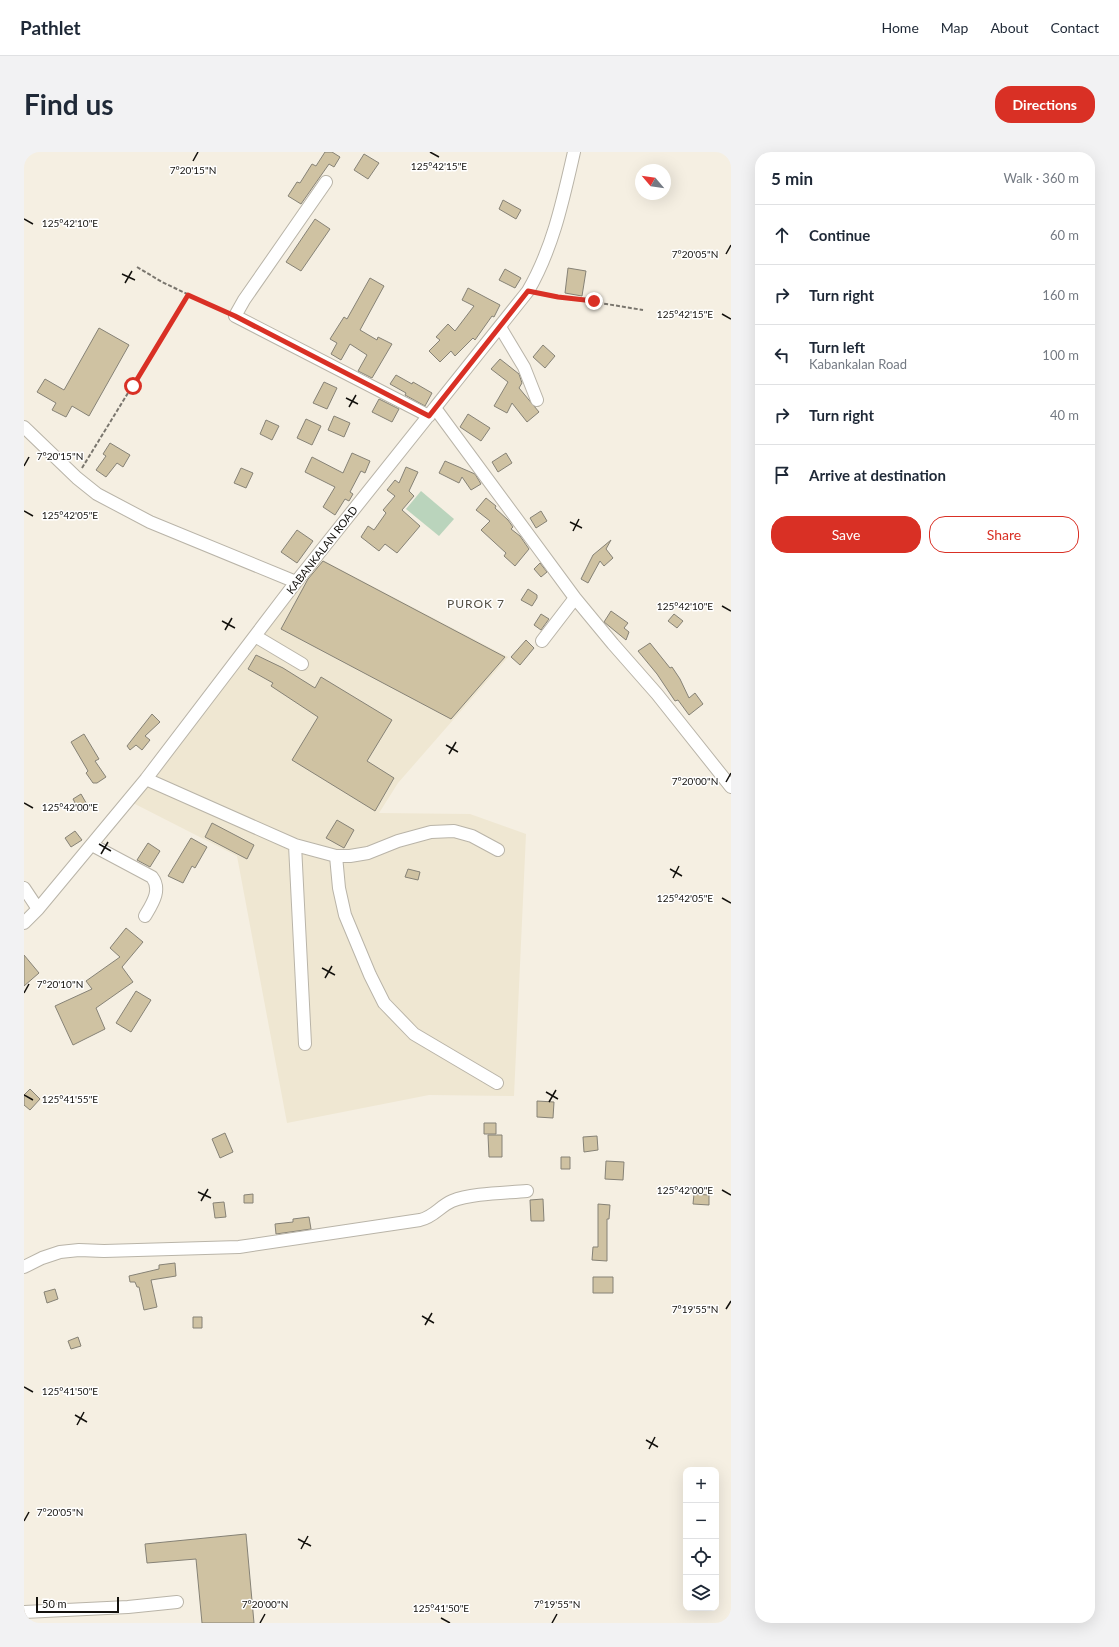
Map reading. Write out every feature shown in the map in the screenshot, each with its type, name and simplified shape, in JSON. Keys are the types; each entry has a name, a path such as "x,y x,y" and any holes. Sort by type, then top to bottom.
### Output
{"street":[{"name":"KABANKALAN ROAD","path":"24,923 38,909 146,779 296,582 528,291 551,244 574,152"},
{"path":"326,182 244,300 235,316 432,412 575,598 657,694 731,787"},
{"path":"500,327 524,366 537,400"},
{"path":"24,428 77,478 97,494 150,522 296,582"},
{"path":"542,641 575,598"},
{"path":"256,636 302,664"},
{"path":"146,779 295,845 336,856 350,856 368,853 398,841 431,832 454,831 472,836 498,850"},
{"path":"92,844 152,877 156,882 157,888 155,897 145,916"},
{"path":"295,845 306,1044"},
{"path":"336,856 339,888 345,915 370,975 384,1003 414,1034 497,1083"},
{"path":"24,888 38,909"},
{"path":"24,1267 42,1258 60,1252 79,1250 104,1251 239,1247 420,1220 429,1218 452,1201 527,1190"},
{"path":"24,1612 128,1607 177,1602"}],"path":[{"path":"137,267 188,295 235,316"},
{"path":"528,291 643,310"},
{"path":"77,478 188,295"}],"shaded area":[{"path":"319,558 508,657 398,783 379,813 470,814 526,834 514,1096 429,1095 287,1123 237,856 133,803"}],"green space":[{"path":"421,491 454,519 439,536 406,509"}],"building":[{"path":"325,152 332,152 340,157 334,167 329,164 301,204 288,196 297,182 300,183 312,164 316,166"},
{"path":"364,154 379,163 368,179 354,170"},
{"path":"503,200 521,210 516,219 499,209"},
{"path":"315,219 330,229 301,271 286,262"},
{"path":"568,268 586,271 582,296 565,293"},
{"path":"505,269 521,278 515,288 499,280"},
{"path":"370,278 384,286 360,330 377,340 378,337 392,344 372,378 358,371 367,355 350,344 341,360 331,354 337,343 330,339 344,317 347,319"},
{"path":"468,288 500,305 494,317 492,316 475,340 473,338 455,356 451,351 440,362 429,351 440,340 436,337 448,324 455,331 474,306 462,300"},
{"path":"99,328 129,345 89,416 72,406 66,417 52,410 56,403 37,392 45,379 64,390"},
{"path":"543,345 555,356 545,368 533,357"},
{"path":"500,359 519,374 522,383 519,388 539,412 527,422 512,403 507,413 494,406 508,382 491,369"},
{"path":"396,375 412,384 413,382 432,393 425,406 405,395 406,393 390,384"},
{"path":"324,382 337,388 327,409 313,403"},
{"path":"379,399 399,409 392,422 372,412"},
{"path":"468,414 490,428 481,441 460,427"},
{"path":"334,416 350,423 344,437 328,430"},
{"path":"306,419 321,426 312,445 297,438"},
{"path":"266,420 279,426 272,440 260,434"},
{"path":"110,443 130,455 123,467 117,463 106,477 96,470 106,456 103,454"},
{"path":"352,453 370,461 365,473 361,471 350,492 353,494 349,501 345,499 335,515 323,507 335,487 305,472 312,457 343,473"},
{"path":"506,453 512,463 498,472 492,462"},
{"path":"445,461 475,474 481,484 471,490 462,477 459,483 439,473"},
{"path":"406,467 418,472 409,491 414,496 402,510 420,526 397,553 385,544 379,551 361,537 368,526 374,530 386,513 383,510 395,496 387,490 395,480 399,483"},
{"path":"241,468 253,473 246,488 234,483"},
{"path":"486,498 496,506 495,508 508,520 513,527 511,529 520,536 529,549 515,566 504,556 506,553 481,530 490,521 476,510"},
{"path":"541,511 547,521 536,528 530,518"},
{"path":"297,530 313,541 297,563 281,552"},
{"path":"611,540 606,549 613,558 604,566 600,561 588,583 581,579 593,555"},
{"path":"323,561 505,657 451,719 281,629 308,579"},
{"path":"540,563 547,572 541,577 534,569"},
{"path":"528,589 537,595 537,598 532,606 521,600"},
{"path":"611,611 628,623 624,628 629,632 626,640 604,622"},
{"path":"541,614 549,619 541,630 534,625"},
{"path":"674,614 683,621 677,628 668,621"},
{"path":"526,640 534,648 520,665 511,657"},
{"path":"650,643 670,668 672,667 680,679 689,698 695,693 703,704 689,715 678,700 675,701 657,674 638,651"},
{"path":"256,655 283,668 315,688 321,677 392,720 367,761 394,778 375,811 292,760 318,717 271,686 273,683 248,669"},
{"path":"152,714 160,722 145,736 150,740 142,750 136,745 130,750 127,746"},
{"path":"84,734 99,759 95,761 106,777 97,783 93,783 86,773 88,771 71,742"},
{"path":"81,794 89,808 80,812 73,799"},
{"path":"337,820 354,830 344,848 326,838"},
{"path":"212,823 254,845 247,859 205,837"},
{"path":"75,831 82,840 71,847 65,838"},
{"path":"191,838 207,847 195,868 192,866 183,883 168,876"},
{"path":"148,843 160,851 150,867 137,860"},
{"path":"408,869 420,872 418,880 405,877"},
{"path":"126,928 143,942 122,967 133,982 96,1008 105,1029 73,1045 55,1006 92,989 86,981 120,957 110,948"},
{"path":"24,955 39,973 24,986"},
{"path":"136,991 151,1000 131,1032 116,1023"},
{"path":"30,1089 40,1099 30,1110 24,1105 24,1095"},
{"path":"537,1101 554,1102 553,1118 537,1117"},
{"path":"484,1123 496,1123 496,1134 484,1134"},
{"path":"225,1133 233,1152 220,1158 212,1139"},
{"path":"488,1135 502,1135 502,1157 489,1157"},
{"path":"597,1136 598,1150 584,1152 583,1137"},
{"path":"561,1157 570,1157 570,1169 561,1169"},
{"path":"606,1161 624,1162 623,1180 605,1179"},
{"path":"253,1194 253,1203 244,1203 244,1195"},
{"path":"694,1194 709,1195 709,1205 693,1204"},
{"path":"543,1199 544,1221 531,1221 530,1200"},
{"path":"224,1202 226,1217 215,1218 213,1203"},
{"path":"598,1204 610,1205 609,1219 607,1219 607,1261 592,1260 593,1247 598,1247"},
{"path":"309,1217 311,1229 276,1234 275,1224 293,1222 293,1219"},
{"path":"175,1263 176,1276 151,1280 157,1307 144,1310 139,1287 137,1287 135,1282 130,1282 129,1276 159,1269 159,1265"},
{"path":"593,1277 613,1277 613,1293 593,1293"},
{"path":"55,1289 58,1299 47,1303 44,1292"},
{"path":"193,1317 202,1317 202,1328 193,1328"},
{"path":"78,1337 81,1346 71,1349 68,1341"},
{"path":"246,1534 254,1623 202,1623 196,1559 147,1563 145,1544"}],"district":[{"name":"PUROK 7","path":"476,604"}],"route":[{"path":"133,386 188,295 235,316 429,416 528,291 558,297 594,301"}]}
